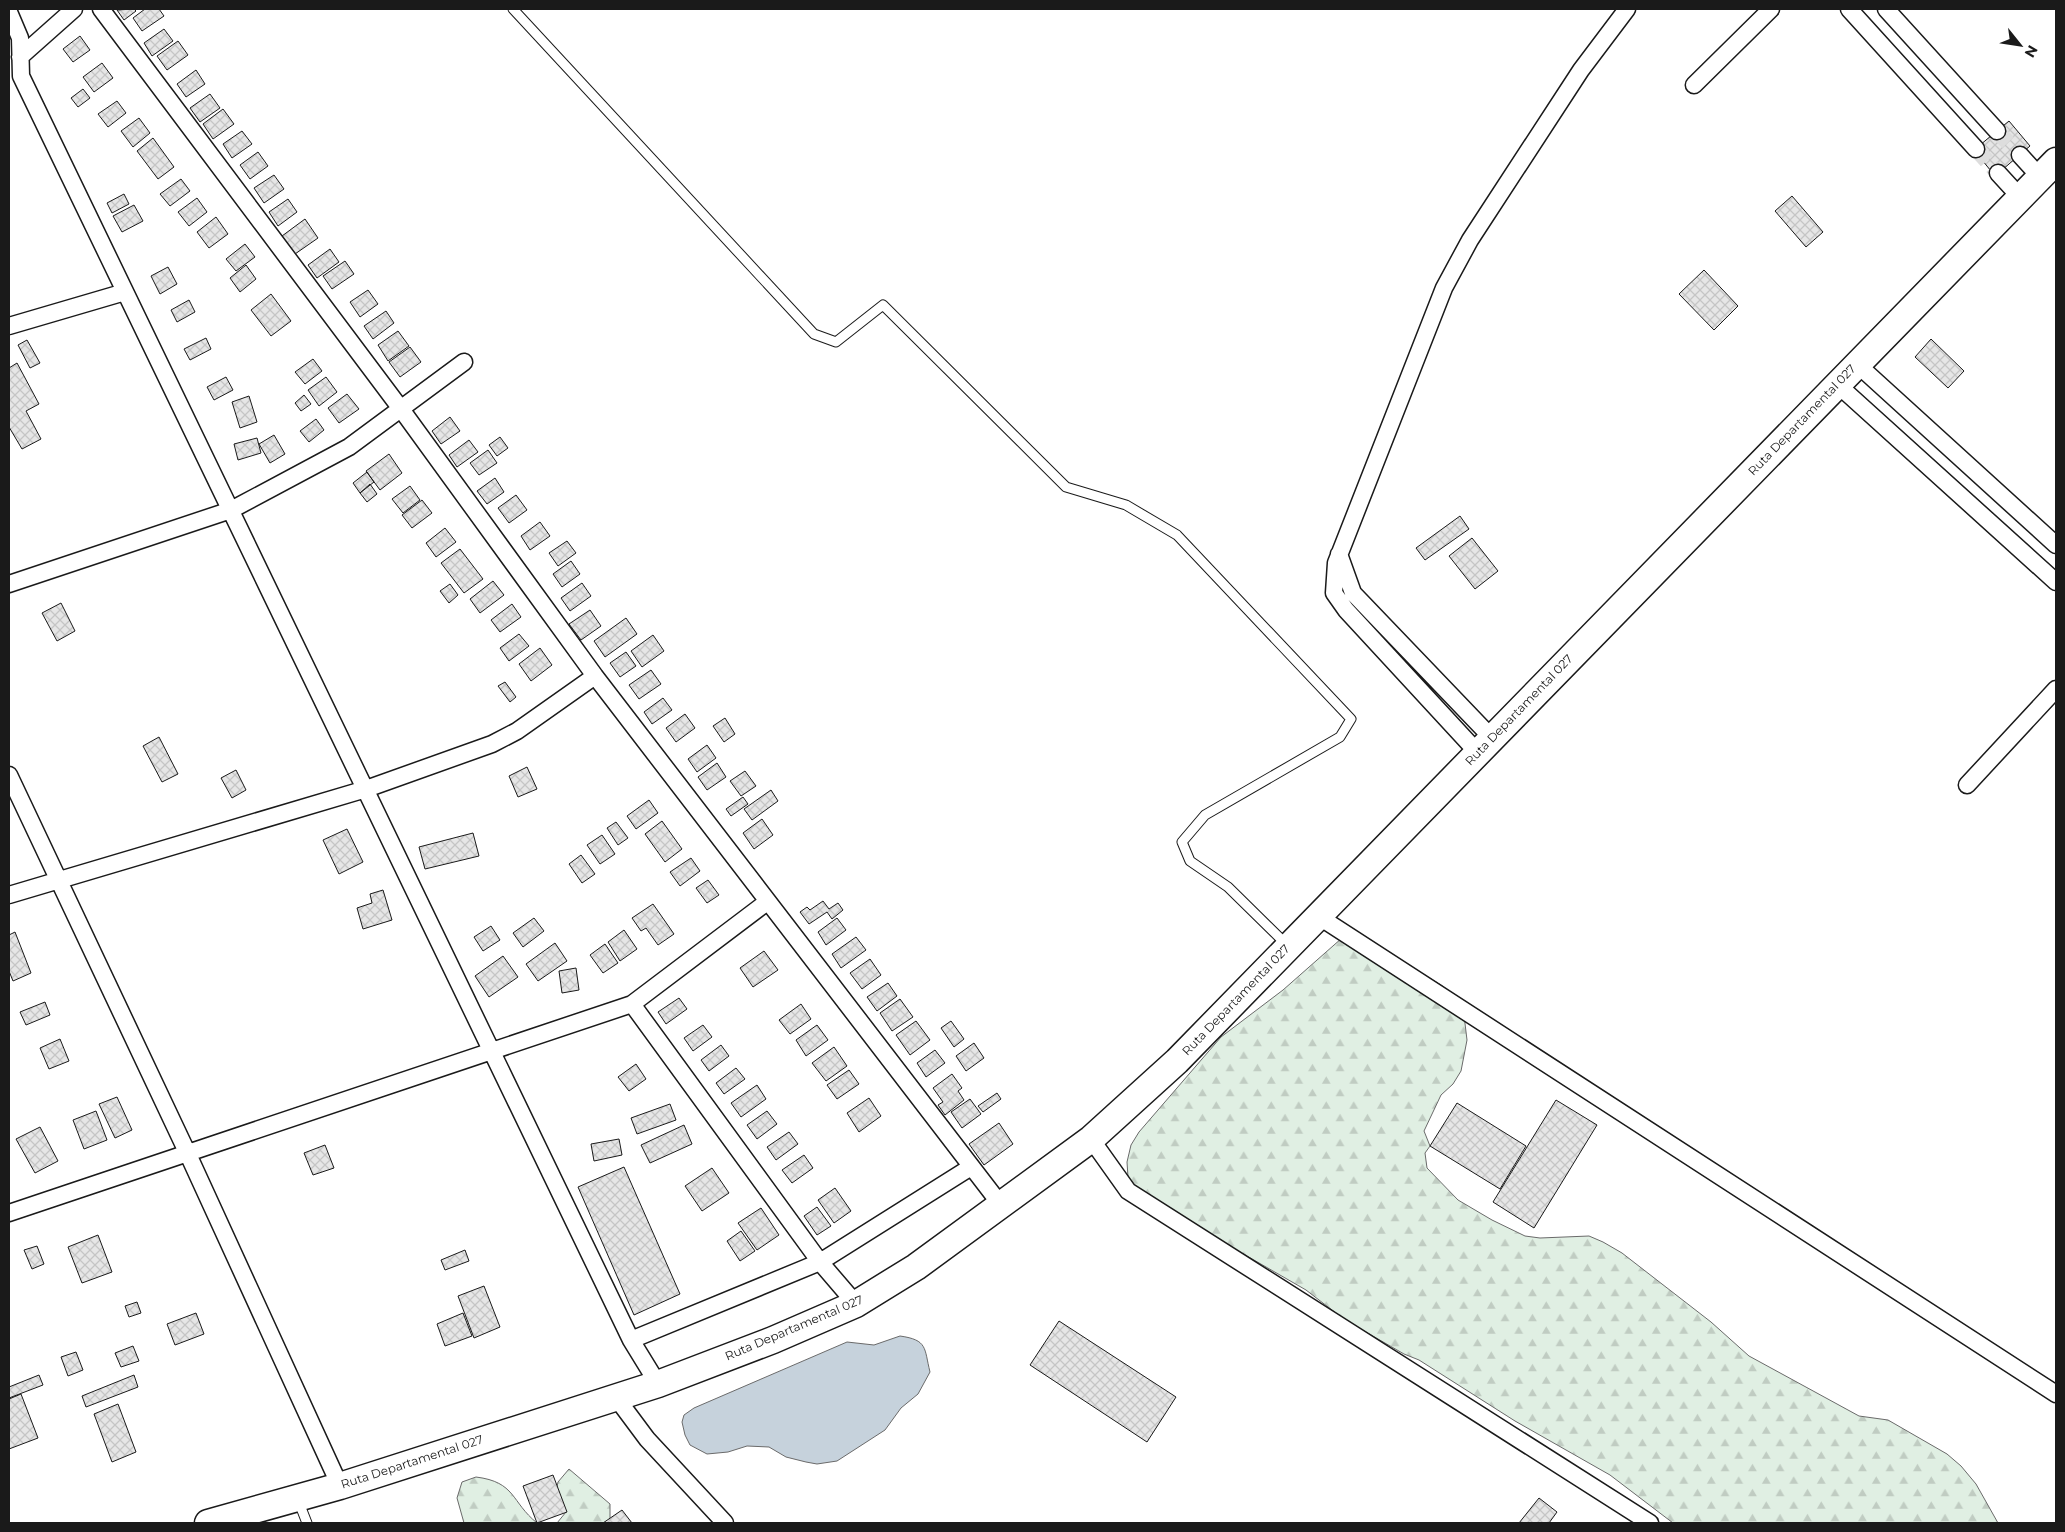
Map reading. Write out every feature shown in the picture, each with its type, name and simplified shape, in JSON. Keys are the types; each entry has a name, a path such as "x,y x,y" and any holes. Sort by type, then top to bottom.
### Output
{"main road":[{"name":"Ruta Departamental 027","path":"208,1523 340,1486 615,1396 658,1384 773,1340 856,1304 916,1267 1091,1140 1177,1061 2048,169"}],"street":[{"path":"20,57 74,9"},
{"path":"101,9 401,409 594,676 1001,1205"},
{"path":"1485,746 1353,593 1339,554 1448,280 1470,240 1581,70 1628,9"},
{"path":"1694,85 1771,9"},
{"path":"1849,9 1976,149"},
{"path":"1886,9 1997,130"},
{"path":"9,12 20,38 21,76 631,1340 658,1384"},
{"path":"2020,155 2048,169"},
{"path":"1998,173 2020,197"},
{"path":"9,326 125,292"},
{"path":"9,584 231,510 349,447 464,362"},
{"path":"1857,364 2056,545"},
{"path":"1837,384 2056,582"},
{"path":"9,895 366,789 492,744 517,731 594,676"},
{"path":"1967,785 2056,689"},
{"path":"9,775 187,1152 340,1486"},
{"path":"9,1212 632,1004 767,902"},
{"path":"1318,916 2056,1394"},
{"path":"632,1004 820,1262 856,1304"},
{"path":"1091,1140 1128,1191 1650,1523"},
{"path":"631,1340 820,1262 971,1167"},
{"path":"615,1396 646,1440 725,1523"}],"lane":[{"path":"513,9 814,334 836,342 883,305 1066,487 1126,505 1177,535 1350,719 1340,737 1205,815 1182,842 1190,861 1228,886 1288,947"},
{"path":"298,1498 306,1523"}],"green space":[{"path":"1342,938 1385,951 1441,985 1454,995 1463,1007 1467,1040 1461,1071 1453,1084 1441,1095 1424,1131 1430,1146 1425,1153 1427,1168 1458,1200 1492,1220 1525,1236 1540,1238 1589,1236 1622,1253 1711,1322 1749,1356 1859,1416 1888,1420 1947,1454 1961,1466 1976,1484 1998,1523 1673,1523 1610,1475 1515,1421 1419,1360 1404,1354 1345,1320 1306,1290 1233,1248 1187,1227 1136,1190 1128,1177 1127,1162 1131,1145 1139,1132 1221,1037 1283,990"},
{"path":"569,1469 610,1504 610,1523 557,1523 566,1512 555,1496 558,1482"},
{"path":"476,1477 499,1483 506,1488 537,1523 464,1523 457,1498 462,1482"}],"shaded area":[{"path":"900,1336 916,1340 923,1346 930,1372 918,1394 901,1408 885,1430 837,1461 817,1464 806,1462 786,1457 769,1447 747,1446 728,1452 707,1454 690,1445 685,1435 682,1422 684,1415 694,1408 847,1342 874,1345"}],"building":[{"path":"134,9 136,11 124,20 117,10"},
{"path":"145,9 159,9 164,16 142,31 133,18"},
{"path":"164,29 173,41 152,56 144,43"},
{"path":"80,36 90,50 73,62 63,49"},
{"path":"178,41 188,55 167,70 157,56"},
{"path":"102,63 113,78 94,92 83,77"},
{"path":"196,70 205,84 186,97 177,84"},
{"path":"83,89 90,98 78,107 71,98"},
{"path":"210,94 220,108 200,122 190,108"},
{"path":"117,101 126,113 108,127 98,114"},
{"path":"223,109 234,124 213,139 203,124"},
{"path":"139,118 150,133 133,147 121,131"},
{"path":"2009,121 2030,146 1995,176 1974,150"},
{"path":"242,131 252,144 232,158 223,144"},
{"path":"153,138 174,167 158,179 137,151"},
{"path":"258,152 268,166 250,179 240,165"},
{"path":"274,175 284,189 264,203 254,188"},
{"path":"181,179 190,191 170,206 160,194"},
{"path":"124,194 129,204 112,213 107,203"},
{"path":"1792,196 1823,232 1806,247 1775,211"},
{"path":"197,198 207,212 189,226 178,212"},
{"path":"288,199 297,212 278,226 269,212"},
{"path":"134,205 143,221 122,232 113,216"},
{"path":"216,217 228,234 209,248 197,232"},
{"path":"305,219 318,238 295,254 282,236"},
{"path":"245,244 255,257 236,271 226,259"},
{"path":"330,249 339,262 317,278 308,265"},
{"path":"345,261 354,274 332,289 323,276"},
{"path":"246,265 256,279 240,292 230,278"},
{"path":"168,267 177,284 160,294 151,276"},
{"path":"1704,270 1738,306 1714,330 1679,294"},
{"path":"368,290 378,304 360,317 350,302"},
{"path":"271,294 291,321 271,336 251,310"},
{"path":"189,300 195,312 177,322 171,310"},
{"path":"386,311 394,323 373,339 364,326"},
{"path":"398,331 409,346 388,361 378,345"},
{"path":"206,338 211,349 190,360 184,349"},
{"path":"1931,339 1964,371 1948,388 1915,357"},
{"path":"27,340 40,363 30,368 18,345"},
{"path":"410,347 421,362 400,377 389,362"},
{"path":"313,359 322,371 305,384 295,372"},
{"path":"17,363 39,404 26,411 41,439 22,449 9,427 9,368"},
{"path":"226,377 233,390 214,400 207,387"},
{"path":"326,377 337,392 319,406 308,390"},
{"path":"347,394 359,409 339,423 328,408"},
{"path":"304,395 311,404 301,411 295,403"},
{"path":"249,396 257,422 240,428 232,402"},
{"path":"450,417 460,431 441,444 432,431"},
{"path":"316,419 324,430 309,442 300,431"},
{"path":"274,435 285,454 270,463 259,444"},
{"path":"500,437 508,448 497,456 489,445"},
{"path":"257,438 261,453 238,460 234,444"},
{"path":"469,440 478,452 457,467 449,455"},
{"path":"488,450 497,463 479,475 470,463"},
{"path":"389,454 402,473 380,490 366,471"},
{"path":"367,472 374,482 360,493 353,483"},
{"path":"495,478 504,492 487,504 477,491"},
{"path":"370,484 377,494 367,502 360,493"},
{"path":"410,486 420,500 403,513 392,499"},
{"path":"516,495 527,510 509,523 498,508"},
{"path":"422,500 432,513 412,528 402,515"},
{"path":"1460,516 1469,529 1425,560 1416,548"},
{"path":"540,522 550,536 530,550 521,536"},
{"path":"445,528 456,542 436,557 426,543"},
{"path":"1472,538 1498,571 1475,589 1449,556"},
{"path":"567,541 576,553 558,566 549,553"},
{"path":"460,549 483,579 464,593 441,563"},
{"path":"571,561 580,574 562,587 553,574"},
{"path":"493,581 504,595 480,613 470,599"},
{"path":"582,583 591,596 570,611 561,598"},
{"path":"450,584 458,595 449,603 440,591"},
{"path":"61,603 75,631 57,641 42,613"},
{"path":"512,604 521,617 500,632 491,620"},
{"path":"590,610 601,626 581,640 569,624"},
{"path":"626,618 637,634 605,657 594,641"},
{"path":"519,634 529,646 509,661 500,648"},
{"path":"653,635 664,651 642,667 631,651"},
{"path":"540,648 552,665 531,681 519,664"},
{"path":"626,652 636,666 620,677 610,663"},
{"path":"651,670 661,684 639,699 629,685"},
{"path":"505,682 516,697 510,702 498,686"},
{"path":"663,698 672,710 652,724 644,712"},
{"path":"685,714 695,728 676,742 666,728"},
{"path":"725,718 735,734 724,742 713,726"},
{"path":"159,737 178,774 162,782 143,746"},
{"path":"707,745 716,758 697,772 688,759"},
{"path":"717,763 726,777 707,790 698,777"},
{"path":"527,767 537,789 518,797 509,776"},
{"path":"236,770 246,790 232,798 221,778"},
{"path":"745,771 756,786 741,796 730,781"},
{"path":"771,790 778,801 752,820 744,809"},
{"path":"743,797 748,804 731,816 726,809"},
{"path":"649,800 658,813 636,829 627,816"},
{"path":"762,819 773,835 754,849 743,833"},
{"path":"662,821 682,849 665,862 645,834"},
{"path":"616,822 628,838 618,845 607,828"},
{"path":"347,829 363,862 339,874 323,840"},
{"path":"473,833 479,856 425,869 419,847"},
{"path":"602,835 615,854 600,864 587,845"},
{"path":"581,855 595,874 582,883 569,864"},
{"path":"691,858 700,871 680,886 670,872"},
{"path":"708,880 719,895 707,903 696,888"},
{"path":"383,890 392,920 363,929 357,908 372,903 370,894"},
{"path":"823,901 829,909 838,903 843,910 832,919 827,912 809,924 800,912 807,907 810,910"},
{"path":"653,904 674,934 658,945 646,928 641,931 632,918"},
{"path":"534,918 544,931 523,947 513,933"},
{"path":"837,918 846,930 826,945 818,932"},
{"path":"491,926 500,940 483,951 474,937"},
{"path":"624,930 637,949 620,961 608,942"},
{"path":"15,932 31,973 13,981 9,971 9,935"},
{"path":"856,937 866,950 841,968 832,954"},
{"path":"555,943 567,961 538,981 526,964"},
{"path":"605,944 618,963 603,973 590,955"},
{"path":"764,951 778,970 753,987 740,968"},
{"path":"503,956 518,977 489,997 475,976"},
{"path":"870,959 881,975 862,989 850,973"},
{"path":"576,968 579,990 562,993 559,971"},
{"path":"888,983 897,996 877,1011 867,997"},
{"path":"679,998 687,1009 666,1024 658,1012"},
{"path":"900,999 913,1017 892,1031 880,1013"},
{"path":"45,1002 50,1015 26,1025 20,1012"},
{"path":"801,1004 811,1019 790,1034 779,1020"},
{"path":"916,1021 930,1040 910,1055 896,1035"},
{"path":"951,1021 964,1039 954,1047 941,1028"},
{"path":"703,1025 712,1037 693,1051 684,1038"},
{"path":"817,1025 828,1040 806,1056 796,1040"},
{"path":"60,1039 69,1061 49,1069 40,1048"},
{"path":"974,1043 984,1058 966,1071 956,1056"},
{"path":"721,1045 729,1056 709,1071 701,1060"},
{"path":"834,1047 847,1066 826,1081 812,1063"},
{"path":"935,1050 945,1063 926,1077 917,1063"},
{"path":"636,1064 646,1079 629,1091 618,1077"},
{"path":"736,1068 745,1079 724,1094 716,1083"},
{"path":"849,1070 859,1084 837,1099 827,1085"},
{"path":"952,1074 962,1088 958,1091 964,1100 945,1115 938,1105 943,1102 933,1088"},
{"path":"757,1085 766,1099 741,1117 731,1103"},
{"path":"997,1093 1001,1099 983,1112 978,1106"},
{"path":"117,1097 132,1130 115,1138 99,1104"},
{"path":"869,1098 881,1116 859,1132 847,1113"},
{"path":"970,1099 981,1114 962,1128 951,1112"},
{"path":"1556,1100 1597,1125 1534,1228 1493,1202"},
{"path":"1457,1103 1526,1146 1500,1189 1430,1146"},
{"path":"670,1104 676,1120 637,1134 631,1118"},
{"path":"96,1111 107,1140 84,1149 73,1120"},
{"path":"767,1111 777,1124 757,1139 747,1125"},
{"path":"999,1123 1013,1144 984,1165 969,1144"},
{"path":"684,1125 692,1144 650,1163 641,1145"},
{"path":"40,1127 58,1161 35,1173 16,1139"},
{"path":"789,1132 798,1144 776,1160 767,1147"},
{"path":"619,1139 622,1155 594,1161 591,1144"},
{"path":"325,1145 334,1168 313,1175 304,1153"},
{"path":"804,1155 813,1168 792,1183 782,1170"},
{"path":"624,1167 680,1294 634,1315 578,1187"},
{"path":"712,1168 729,1193 702,1211 685,1186"},
{"path":"835,1188 851,1211 834,1223 818,1200"},
{"path":"817,1207 831,1226 817,1235 804,1216"},
{"path":"761,1208 779,1235 757,1250 738,1223"},
{"path":"741,1231 755,1251 740,1261 727,1241"},
{"path":"98,1235 112,1272 82,1283 68,1247"},
{"path":"37,1246 44,1264 32,1269 24,1250"},
{"path":"465,1250 469,1261 445,1270 441,1260"},
{"path":"484,1286 500,1327 474,1338 458,1296"},
{"path":"137,1302 141,1313 129,1317 125,1306"},
{"path":"196,1313 204,1334 175,1345 167,1324"},
{"path":"463,1313 472,1336 445,1346 437,1324"},
{"path":"1059,1321 1176,1397 1147,1442 1030,1365"},
{"path":"133,1346 139,1361 121,1367 115,1353"},
{"path":"76,1352 83,1370 68,1376 61,1357"},
{"path":"39,1375 43,1385 9,1398 9,1387"},
{"path":"134,1375 138,1387 86,1407 82,1396"},
{"path":"21,1394 38,1438 9,1449 9,1399"},
{"path":"118,1404 136,1452 112,1462 94,1414"},
{"path":"553,1475 567,1512 537,1523 523,1486"},
{"path":"1539,1498 1557,1512 1549,1523 1519,1523"},
{"path":"622,1510 632,1523 603,1523"}],"tunnel":[{"path":"1997,131 2020,155"},
{"path":"1976,149 1998,173"}]}
